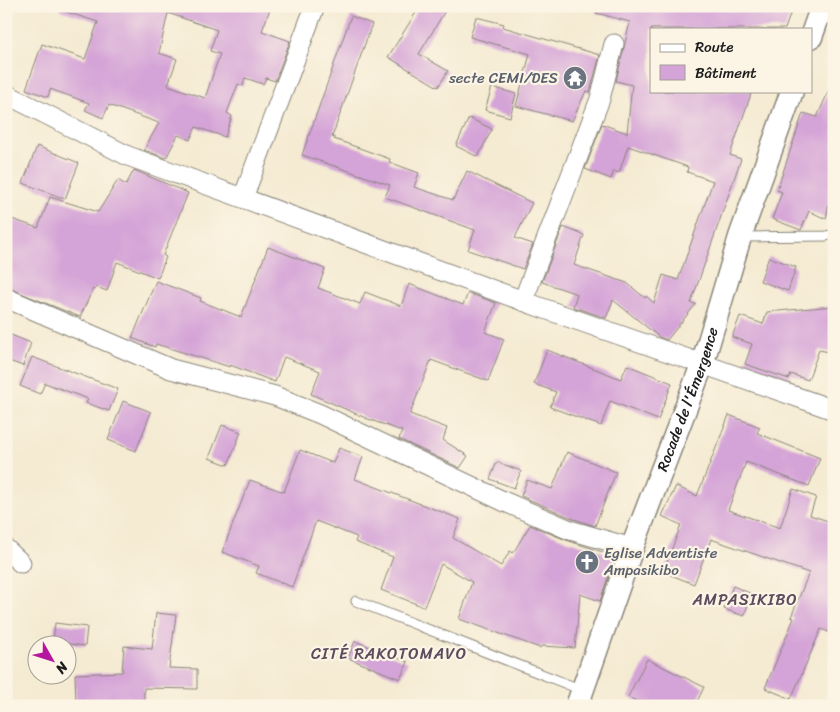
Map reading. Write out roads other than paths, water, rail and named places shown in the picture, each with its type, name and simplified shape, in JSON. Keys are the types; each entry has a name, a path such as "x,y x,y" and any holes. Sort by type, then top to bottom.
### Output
{"street":[{"path":"243,198 315,6"},
{"path":"812,34 822,6"},
{"path":"523,301 600,99 614,44"},
{"name":"Rocade de l'Émergence","path":"580,698 632,548 702,365 740,237 792,92"},
{"path":"6,94 128,156 523,301 834,410"},
{"path":"6,298 171,369 275,396 320,414 503,501 570,530 632,548"},
{"path":"6,549 21,563"}],"lane":[{"path":"740,237 826,236 834,234"},
{"path":"356,601 580,698"}],"place":[{"name":"secte CEMI/DES","path":"575,78"},
{"name":"Eglise Adventiste Ampasikibo","path":"587,562"}],"district":[{"name":"AMPASIKIBO","path":"745,599"},
{"name":"CITÉ RAKOTOMAVO","path":"389,653"}]}
